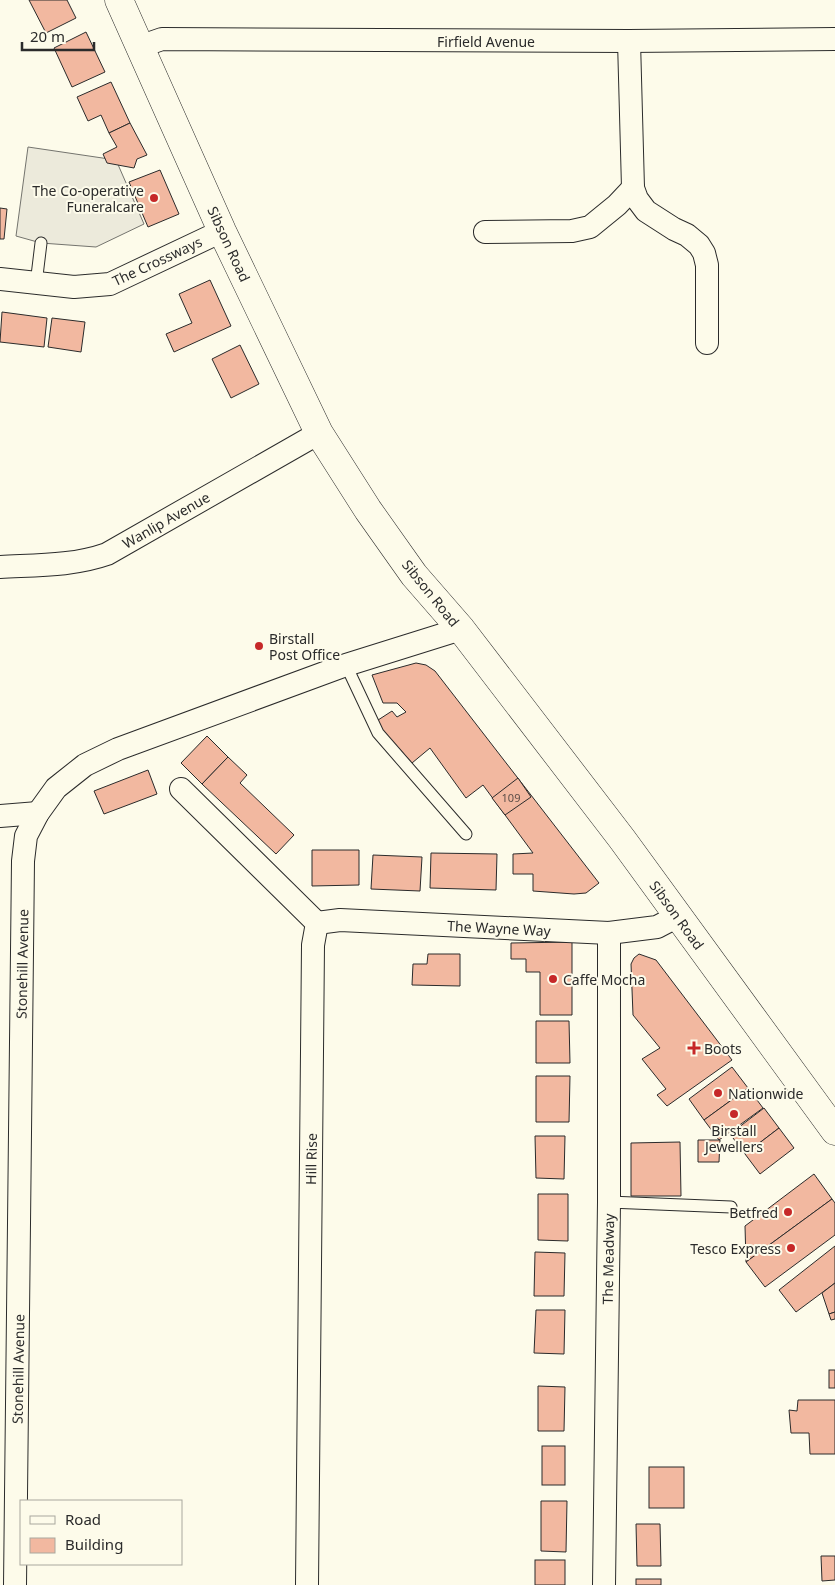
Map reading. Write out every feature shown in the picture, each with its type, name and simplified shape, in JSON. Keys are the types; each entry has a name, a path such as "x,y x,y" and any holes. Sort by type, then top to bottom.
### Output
{"street":[{"name":"Sibson Road","path":"119,0 222,231 319,433 368,510 414,574 461,629 622,839 835,1132"},
{"name":"Firfield Avenue","path":"139,47 162,39 629,41 835,39"},
{"path":"629,41 633,188 636,199 646,210 674,229 687,235 699,245 704,253 707,265 706,342"},
{"path":"486,232 572,231 590,226 617,205 633,188"},
{"name":"The Crossways","path":"0,279 74,287 110,284 222,231"},
{"name":"Wanlip Avenue","path":"0,567 67,563 107,554 319,433"},
{"name":"Stonehill Avenue","path":"15,1585 8,1525 23,860 26,836 38,813 56,788 85,765 118,749 346,665 461,629"},
{"path":"182,789 317,923"},
{"path":"0,816 38,813"},
{"name":"The Wayne Way","path":"317,923 340,920 609,933 657,927 678,916"},
{"name":"Hill Rise","path":"307,1585 313,945 317,923"},
{"name":"The Meadway","path":"604,1585 609,1202 609,933"}],"lane":[{"path":"36,284 42,243"},
{"path":"346,665 378,733 466,834"},
{"path":"609,1202 731,1207"}],"shaded area":[{"path":"28,147 116,160 144,224 96,247 41,243 16,236"}],"building":[{"path":"29,0 67,0 76,18 46,33"},
{"path":"86,32 105,72 72,87 54,48"},
{"path":"111,82 130,123 109,133 101,115 88,121 77,97"},
{"path":"130,123 147,155 137,159 134,168 107,163 103,154 117,147 109,133"},
{"name":"The Co-operative Funeralcare","path":"160,170 179,214 148,227 129,182"},
{"path":"0,208 7,209 4,239 0,239"},
{"path":"210,280 231,326 174,352 166,334 192,323 179,294"},
{"path":"2,312 47,318 44,347 0,342"},
{"path":"52,318 85,322 81,352 48,347"},
{"path":"240,345 259,384 231,398 212,359"},
{"path":"416,663 426,665 435,671 599,883 586,893 533,891 533,874 513,874 513,854 533,853 483,785 466,798 430,748 412,763 375,722 392,711 397,717 406,712 397,703 383,703 372,675"},
{"path":"207,736 228,757 202,784 181,763"},
{"path":"228,757 247,775 240,783 294,835 276,854 202,784"},
{"path":"148,770 157,794 104,814 94,791"},
{"path":"518,778 531,797 505,815 492,798"},
{"path":"312,850 359,850 359,885 312,886"},
{"path":"431,853 497,854 496,890 430,888"},
{"path":"373,855 422,857 420,891 371,889"},
{"path":"572,942 572,1015 540,1015 540,972 526,972 526,959 511,959 511,943"},
{"path":"428,954 460,954 460,986 412,985 413,964 427,964"},
{"path":"639,954 656,960 732,1060 667,1106 657,1095 666,1089 642,1059 660,1048 633,1015 631,964"},
{"path":"536,1021 569,1021 570,1063 536,1063"},
{"name":"Nationwide","path":"732,1067 748,1088 704,1120 689,1099"},
{"path":"536,1076 570,1076 569,1122 536,1122"},
{"name":"Birstall Jewellers","path":"748,1088 763,1108 719,1140 704,1120"},
{"path":"764,1108 779,1128 745,1154 730,1134"},
{"path":"779,1128 794,1148 760,1174 745,1154"},
{"path":"535,1136 565,1136 564,1179 536,1178"},
{"path":"698,1140 720,1140 719,1162 698,1162"},
{"path":"680,1142 681,1196 631,1196 631,1143"},
{"name":"Betfred","path":"814,1174 832,1199 746,1262 745,1226"},
{"path":"538,1194 568,1194 568,1241 538,1240"},
{"name":"Tesco Express","path":"832,1199 835,1203 835,1235 765,1287 746,1262"},
{"path":"835,1246 835,1283 796,1312 779,1290"},
{"path":"535,1252 565,1253 564,1296 534,1296"},
{"path":"835,1283 835,1312 829,1314 822,1293"},
{"path":"536,1310 565,1310 564,1354 534,1353"},
{"path":"835,1312 835,1319 831,1320 829,1314"},
{"path":"829,1370 835,1370 835,1388 829,1388"},
{"path":"538,1386 565,1387 564,1431 538,1431"},
{"path":"798,1400 835,1400 835,1454 810,1454 809,1433 791,1433 789,1410 797,1411"},
{"path":"542,1446 565,1446 565,1485 542,1485"},
{"path":"649,1467 684,1467 684,1508 649,1508"},
{"path":"541,1501 567,1501 566,1552 541,1551"},
{"path":"636,1524 660,1524 661,1566 637,1566"},
{"path":"821,1556 835,1556 835,1580 822,1581"},
{"path":"535,1560 565,1560 565,1585 535,1585"},
{"path":"636,1579 661,1579 661,1585 636,1585"}],"place":[{"name":"The Co-operative Funeralcare","path":"154,198"},
{"name":"Birstall Post Office","path":"259,646"},
{"name":"Caffe Mocha","path":"553,979"},
{"name":"Boots","path":"694,1048"},
{"name":"Nationwide","path":"718,1093"},
{"name":"Birstall Jewellers","path":"734,1114"},
{"name":"Betfred","path":"788,1212"},
{"name":"Tesco Express","path":"791,1248"}]}
